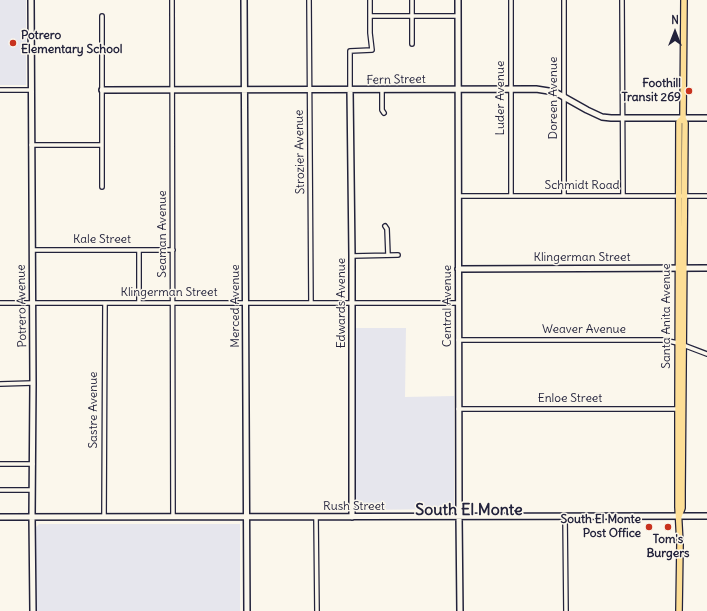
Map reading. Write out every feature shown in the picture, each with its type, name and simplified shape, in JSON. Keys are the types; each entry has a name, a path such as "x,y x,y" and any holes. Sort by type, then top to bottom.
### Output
{"main road":[{"name":"Santa Anita Avenue","path":"679,611 680,544 678,507 682,196 679,122 683,118 684,0"}],"street":[{"name":"Potrero Avenue","path":"31,0 30,90 33,303 33,611"},
{"name":"Seaman Avenue","path":"172,0 174,303 173,517"},
{"name":"Merced Avenue","path":"244,0 247,611"},
{"name":"Strozier Avenue","path":"309,0 311,303"},
{"path":"350,90 350,51 372,50 370,0"},
{"path":"412,0 412,44"},
{"name":"Central Avenue","path":"458,0 458,516 460,611"},
{"name":"Luder Avenue","path":"511,0 511,196"},
{"name":"Doreen Avenue","path":"564,0 564,196"},
{"path":"622,0 623,196"},
{"path":"102,16 102,187"},
{"path":"370,16 458,16"},
{"path":"0,90 30,90"},
{"name":"Fern Street","path":"102,90 546,90 564,97 594,114 612,118 707,118"},
{"name":"Edwards Avenue","path":"350,90 352,256 352,516"},
{"path":"382,90 382,110 384,113"},
{"path":"31,145 102,145"},
{"name":"Schmidt Road","path":"458,196 707,196"},
{"path":"385,226 387,229 388,255"},
{"name":"Kale Street","path":"32,250 173,250"},
{"path":"139,251 139,303"},
{"path":"352,256 398,255"},
{"name":"Klingerman Street","path":"458,268 707,268"},
{"name":"Klingerman Street","path":"0,303 458,303"},
{"name":"Sastre Avenue","path":"104,303 104,517"},
{"name":"Weaver Avenue","path":"458,340 652,339 670,341 707,354"},
{"path":"0,384 33,383"},
{"name":"Enloe Street","path":"458,409 680,409"},
{"path":"0,464 33,464"},
{"path":"0,490 32,490"},
{"path":"565,516 566,611"},
{"name":"Rush Street","path":"0,517 707,516"},
{"path":"316,517 317,611"}],"shaded area":[{"name":"Potrero Elementary School","path":"0,0 26,0 26,85 0,85"},
{"path":"355,328 406,328 405,397 454,396 454,508 356,510"},
{"path":"39,524 240,524 240,611 36,611 36,527"}],"place":[{"name":"Potrero Elementary School","path":"13,43"},
{"name":"Foothill Transit 269","path":"689,91"},
{"name":"South El Monte Post Office","path":"649,527"},
{"name":"Tom's Burgers","path":"668,527"}],"district":[{"name":"South El Monte","path":"469,510"}]}
